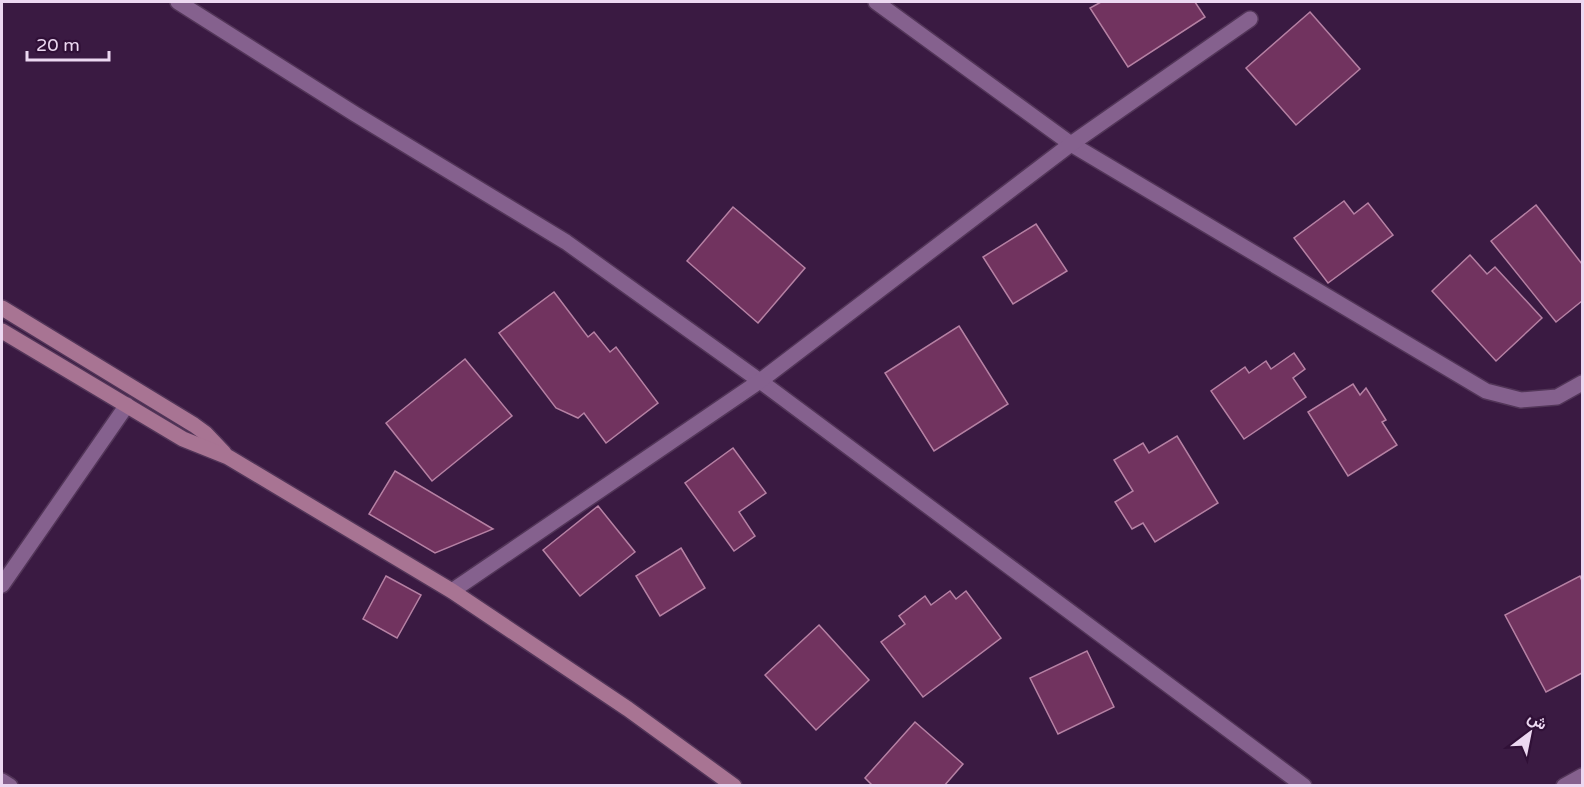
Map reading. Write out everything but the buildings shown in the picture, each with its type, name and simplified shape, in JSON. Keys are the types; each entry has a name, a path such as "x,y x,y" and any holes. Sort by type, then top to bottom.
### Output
{"street":[{"path":"178,2 566,242 760,381 1304,786"},
{"path":"876,2 1071,144 1486,391 1521,400 1557,397 1582,383"},
{"path":"452,591 760,381 1071,144 1250,19"},
{"path":"2,308 194,425 228,457"},
{"path":"2,331 183,439 228,457 452,591 628,709 734,786"},
{"path":"2,585 127,405"},
{"path":"1563,786 1582,776"},
{"path":"2,781 10,786"}]}
